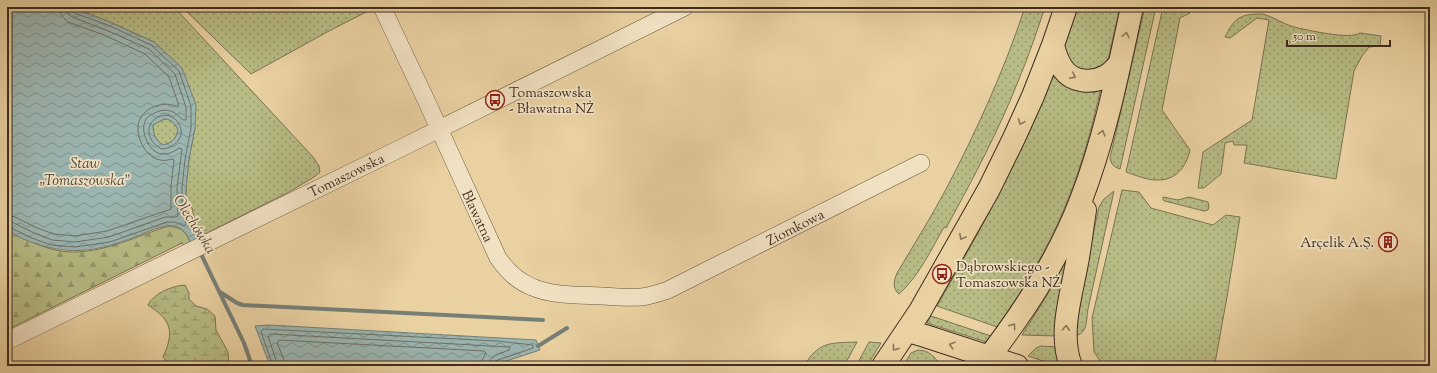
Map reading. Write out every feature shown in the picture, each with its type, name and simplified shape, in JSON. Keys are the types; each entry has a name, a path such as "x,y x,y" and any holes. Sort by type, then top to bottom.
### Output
{"main road":[{"path":"883,366 908,331 992,183 1033,96 1066,7"},
{"path":"986,361 1024,309 1054,260 1081,201 1092,171 1103,133 1132,7"},
{"path":"1053,45 1063,70 1076,79 1098,79 1109,74 1120,63"},
{"path":"1071,366 1067,355 1066,342 1068,310 1092,171"},
{"path":"908,331 986,361 1017,366"}],"street":[{"name":"Bławatna","path":"382,7 498,258 507,271 519,281 543,291 579,295 640,297 668,290"},
{"name":"Tomaszowska","path":"7,341 685,7"},
{"name":"Ziomkowa","path":"668,290 921,163"}],"green space":[{"path":"64,7 174,7 313,157 319,166 320,172 289,192 203,235 195,220 191,205 186,206 189,159 195,128 182,68 154,42 110,22 79,10"},
{"path":"182,7 374,7 374,8 251,74"},
{"path":"1025,7 1045,7 1026,61 1003,117 976,173 946,228 944,227 919,271 899,294 894,287 894,281 897,273 939,201 968,146 999,78"},
{"path":"1078,7 1120,7 1108,60 1100,67 1095,69 1084,70 1074,67 1070,63 1064,48"},
{"path":"1145,7 1156,7 1120,169 1113,165 1110,158"},
{"path":"1163,7 1186,7 1190,13 1180,18 1162,110 1190,150 1186,162 1179,172 1163,180 1152,180 1126,172"},
{"path":"1263,14 1290,26 1318,32 1338,35 1355,35 1360,33 1381,36 1380,46 1369,47 1354,71 1336,179 1244,163 1247,145 1234,145 1233,141 1225,143 1221,174 1204,188 1198,188 1203,152 1252,120 1269,20 1257,18 1230,38 1225,37 1232,25 1239,18 1249,15"},
{"path":"1054,74 1059,80 1070,87 1080,89 1101,88 1082,160 1060,219 1044,251 1027,282 997,327 937,306 1000,192 1042,104"},
{"path":"164,119 169,120 176,125 178,130 173,140 163,145 155,136 153,125"},
{"path":"1122,190 1139,192 1151,208 1213,225 1226,215 1240,217 1215,363 1222,366 1106,366 1094,352 1092,318"},
{"path":"1114,191 1088,309 1086,326 1082,333 1074,336 1077,307 1099,207 1104,199"},
{"path":"1163,197 1178,200 1189,197 1208,202 1209,207 1208,210 1204,211 1165,201 1163,200"},
{"path":"168,226 176,227 182,230 187,235 190,242 184,246 182,243 7,330 7,229 10,232 41,246 66,252 81,252 111,246"},
{"path":"1066,263 1057,336 1022,335 1046,297 1064,264"},
{"path":"185,285 189,293 189,299 196,306 207,309 215,316 216,330 228,352 229,366 168,366 168,363 163,357 169,340 169,327 162,316 148,305 154,297 164,291"},
{"path":"931,316 991,336 986,342 927,323"},
{"path":"857,342 844,366 804,366 815,352 826,345 833,343"},
{"path":"869,342 881,343 867,366 856,366"},
{"path":"1041,346 1057,347 1063,366 1058,366 1028,356 1036,348"},
{"path":"918,350 925,351 931,355 941,366 903,366 911,353"}],"water":[{"name":"Staw „Tomaszowska”","path":"7,7 64,7 79,10 154,42 182,68 196,105 195,128 189,159 186,188 186,206 187,215 197,239 190,242 185,232 175,226 167,226 155,229 123,242 99,248 87,250 63,250 50,248 29,241 17,236 7,228","holes":["164,119 169,120 176,125 178,130 173,140 163,145 155,136 153,125"]},
{"path":"269,325 536,340 540,350 491,366 270,366 255,326"}],"waterway":[{"name":"Olechówka","path":"200,252 244,343 252,366"},
{"path":"220,292 237,303 243,305 543,320"},
{"path":"538,346 567,328"}],"place":[{"name":"Tomaszowska - Bławatna NŻ","path":"495,100"},
{"name":"Arçelik A.Ş.","path":"1388,242"},
{"name":"Dąbrowskiego - Tomaszowska NŻ","path":"942,274"}]}
